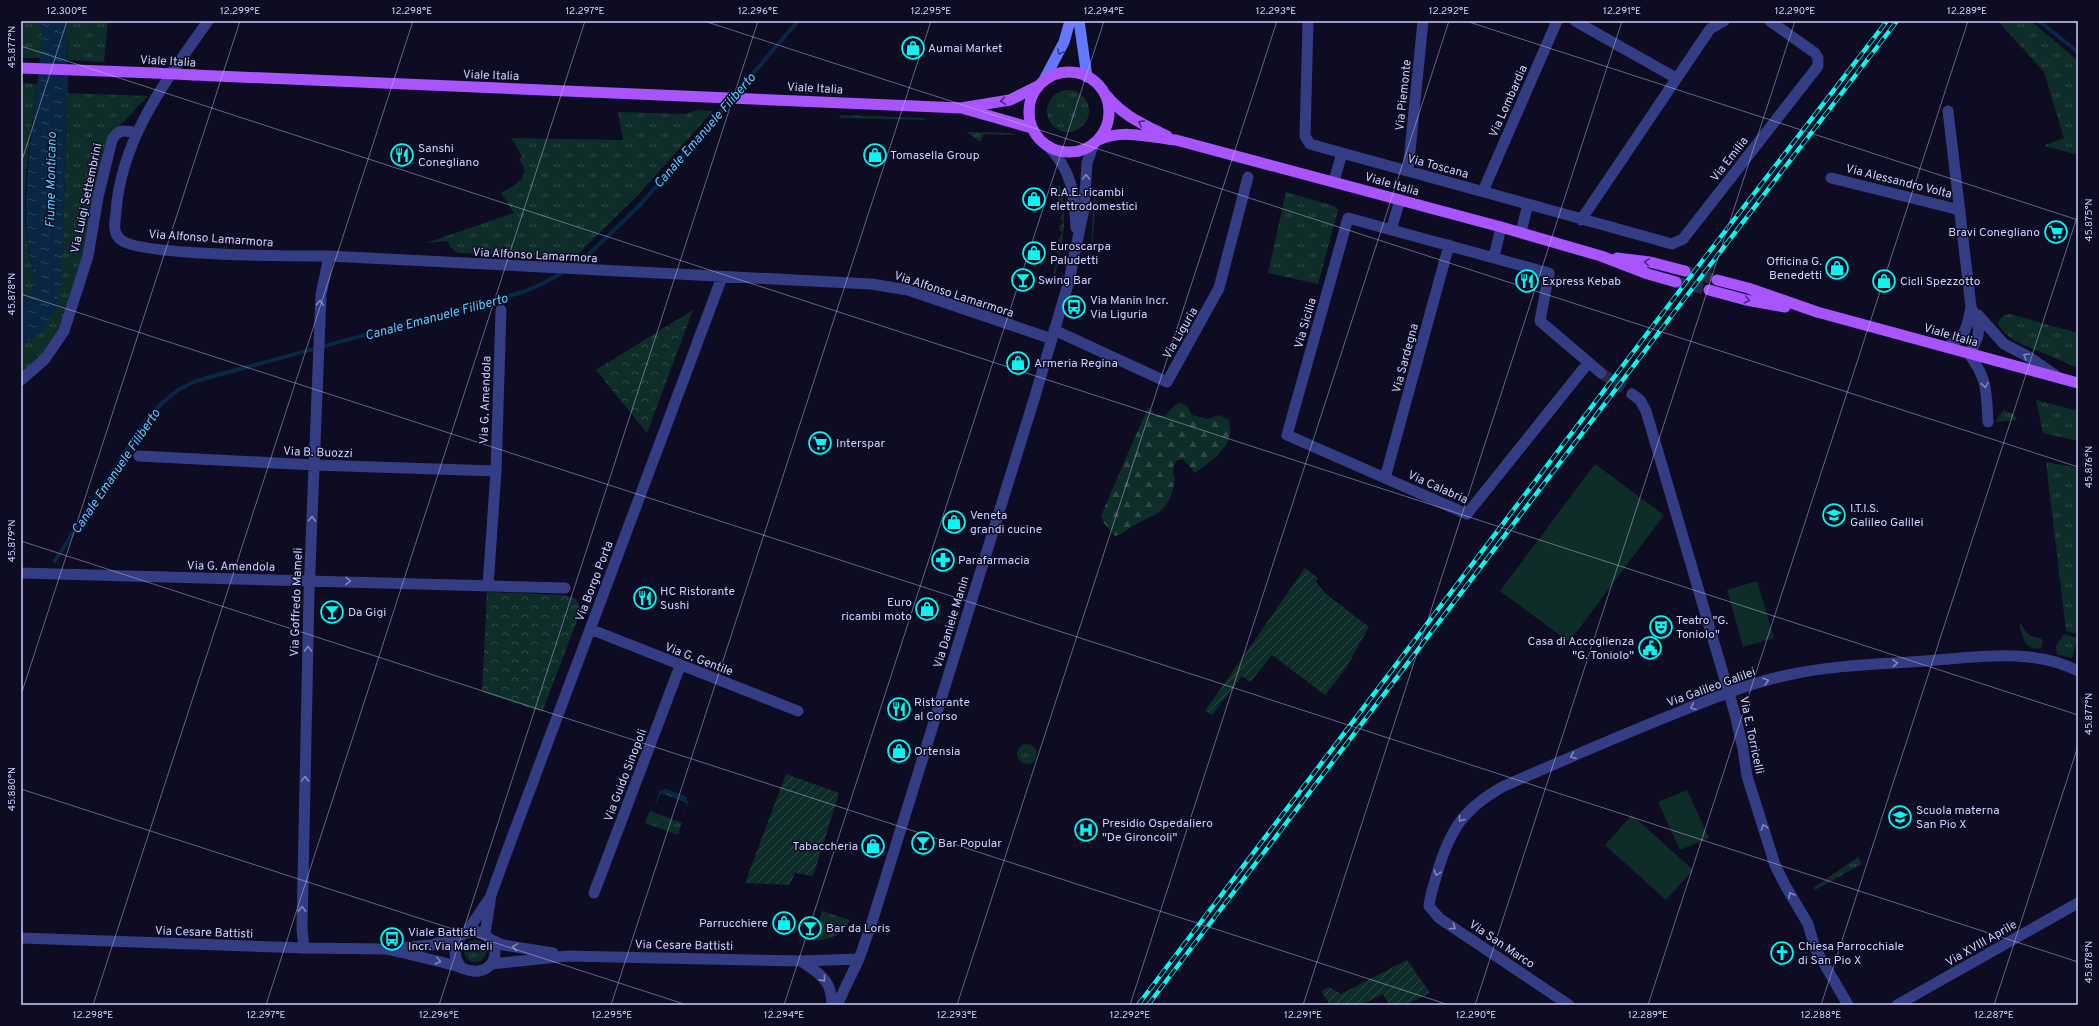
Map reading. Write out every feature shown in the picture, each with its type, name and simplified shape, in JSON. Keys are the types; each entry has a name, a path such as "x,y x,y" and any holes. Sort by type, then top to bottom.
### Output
{"main road":[{"path":"1042,83 1054,75 1063,72 1076,73 1087,77 1097,84 1104,94 1109,107 1108,119 1104,130 1096,142 1073,152 1056,150 1048,146 1036,135 1029,117 1029,106 1032,95 1042,83 1064,42 1070,21"},
{"path":"1079,21 1087,77"},
{"name":"Viale Italia","path":"21,68 100,70 961,108 1010,100 1042,83"},
{"name":"Viale Italia","path":"1104,94 1116,108 1136,121 1176,140"},
{"name":"Viale Italia","path":"961,108 1032,128"},
{"name":"Viale Italia","path":"1096,142 1110,135 1122,133 1176,140 1521,232 1601,256 1648,274 1676,282"},
{"name":"Viale Italia","path":"1601,256 1650,262 1685,271"},
{"name":"Viale Italia","path":"1716,280 1748,288 1818,312 2078,383"},
{"name":"Viale Italia","path":"1709,290 1746,300 1818,312"}],"street":[{"path":"136,133 153,102 208,21"},
{"name":"Via Toscana","path":"1308,21 1305,136 1310,144 1528,204"},
{"name":"Via Piemonte","path":"1408,171 1423,21"},
{"name":"Via Lombardia","path":"1483,191 1557,21"},
{"path":"1575,21 1676,78"},
{"path":"1581,220 1710,30 1724,21"},
{"name":"Via Emilia","path":"1528,204 1581,220 1672,244 1683,240 1818,66 1818,58 1815,53 1770,21"},
{"name":"Via Alessandro Volta","path":"1947,347 1962,337 1967,327 1971,307 1948,111"},
{"name":"Via Luigi Settembrini","path":"21,380 45,359 64,331 88,256 98,197 112,140 116,134 121,131 136,133"},
{"name":"Via Alfonso Lamarmora","path":"136,133 120,180 116,206 115,228 118,238 122,241 149,248 722,277 830,280 884,285 1053,335"},
{"name":"Via Daniele Manin","path":"837,1005 859,959 1053,335 1078,243 1084,209 1087,163 1096,142"},
{"name":"Via Daniele Manin","path":"1048,146 1062,162 1067,172 1074,206 1078,243"},
{"path":"1334,181 1342,153"},
{"name":"Via Liguria","path":"1053,335 1167,382 1220,288 1248,177"},
{"name":"Via Alessandro Volta","path":"1832,178 1960,210"},
{"path":"1400,200 1391,230 1550,273 1540,321 1588,363 1602,373"},
{"path":"1521,232 1528,204"},
{"name":"Via Sicilia","path":"1287,435 1348,218 1391,230"},
{"path":"1494,257 1501,227"},
{"name":"Via Sardegna","path":"1385,478 1449,246"},
{"name":"Via Goffredo Mameli","path":"304,948 302,929 309,580 321,295 329,256"},
{"name":"Via Borgo Porta","path":"463,935 491,895 722,277"},
{"path":"1971,307 2004,344 2029,357 2059,377"},
{"name":"Via Alessandro Volta","path":"1969,354 1978,338 1980,326 1971,307"},
{"name":"Via G. Amendola","path":"488,586 496,471 501,310"},
{"path":"1969,354 1981,370 1986,385 1988,422"},
{"name":"Via Calabria","path":"1287,435 1467,514 1588,363"},
{"name":"Via E. Torricelli","path":"1632,394 1640,400 1646,411 1729,693 1739,730 1747,776 1776,865 1785,885 1808,924 1815,948 1848,1005"},
{"name":"Via B. Buozzi","path":"139,456 315,465 496,471"},
{"name":"Via G. Amendola","path":"21,573 115,577 309,580 565,588"},
{"name":"Via G. Gentile","path":"590,630 798,711"},
{"name":"Via Galileo Galilei","path":"1429,900 1452,832 1465,814 1482,798 1533,773 1729,693 1788,675 1990,655 2015,656 2053,662 2078,670"},
{"name":"Via Guido Sinopoli","path":"594,894 680,666"},
{"name":"Via Borgo Porta","path":"488,937 491,895"},
{"name":"Via San Marco","path":"1429,900 1429,906 1439,918 1569,1005"},
{"name":"Via XVIII Aprile","path":"1897,1005 2078,903"},
{"name":"Via Cesare Battisti","path":"21,938 304,948 386,949 432,945 472,931 503,945 567,956"},
{"path":"462,967 457,962 454,948 463,935"},
{"path":"488,937 495,952 491,964"},
{"name":"Via Cesare Battisti","path":"386,949 462,967 467,970 480,971 491,964 567,956 801,961 859,959"},
{"path":"801,961 822,976 830,986 832,1005"}],"green space":[{"path":"21,21 42,21 41,58 21,58"},
{"path":"67,21 108,21 104,62 68,60"},
{"path":"1998,21 2031,21 2078,61 2078,155 2045,146 2064,138 2044,72"},
{"path":"21,83 37,84 27,163 25,203 25,222 33,284 32,292 21,307"},
{"path":"1064,90 1072,90 1080,93 1086,99 1089,111 1086,123 1080,129 1072,132 1064,132 1056,129 1050,123 1047,115 1047,107 1050,99 1056,93"},
{"path":"68,93 148,96 118,128 90,226 71,307 51,346 21,376 21,346 41,332 61,286"},
{"path":"696,110 713,111 639,194 575,257 458,253 449,246 448,241 426,243 514,213 501,193 521,180 524,171 519,159 522,156 511,138 623,140 618,112 686,114"},
{"path":"840,115 924,118 925,120 839,118"},
{"path":"967,132 1009,133 1017,135 984,134 980,142"},
{"path":"1060,186 1064,208 1064,231 1055,275 1053,273 1059,255 1056,252 1061,244 1058,240 1062,233 1059,229 1063,222 1060,219 1063,213 1060,209 1062,204 1058,200 1060,195 1057,193 1056,187"},
{"path":"1286,192 1334,206 1338,210 1318,284 1268,273"},
{"path":"1094,195 1096,195 1092,248 1091,247"},
{"path":"693,310 647,433 596,370"},
{"path":"2010,314 2078,333 2078,368 2015,341 2003,331 1998,322 2004,315"},
{"path":"2036,400 2078,411 2078,441 2043,433"},
{"path":"1179,402 1187,406 1192,415 1207,419 1219,415 1229,420 1229,439 1222,451 1217,456 1195,473 1183,459 1176,461 1173,470 1175,482 1168,503 1153,516 1139,522 1115,536 1104,523 1101,516 1148,407 1156,415 1164,416"},
{"path":"2003,410 2014,414 2017,420 1995,422"},
{"path":"2046,462 2078,468 2078,634 2066,631"},
{"path":"1595,464 1664,515 1569,642 1500,591"},
{"path":"1305,568 1318,578 1316,582 1325,593 1369,627 1346,668 1325,695 1272,655 1250,682 1242,676 1212,715 1205,711"},
{"path":"1757,581 1774,638 1743,647 1727,590"},
{"path":"487,592 564,595 575,598 579,604 579,616 542,712 482,692"},
{"path":"2020,624 2030,636 2040,638 2043,641 2041,648 2036,649 2025,642"},
{"path":"2064,634 2077,638 2072,658 2057,654 2056,646"},
{"path":"1027,744 1034,747 1037,754 1034,761 1027,764 1020,761 1017,754 1020,747"},
{"path":"786,774 839,793 814,874 812,876 795,873 790,885 745,883"},
{"path":"1687,790 1709,838 1680,850 1658,802"},
{"path":"650,811 682,823 678,835 645,823"},
{"path":"1632,815 1693,870 1666,900 1605,845"},
{"path":"1858,857 1862,864 1815,890 1813,888"},
{"path":"822,911 850,920 843,930 835,936 813,941"},
{"path":"475,940 483,943 486,951 483,959 475,962 467,959 464,951 467,943"},
{"path":"1407,960 1430,993 1405,1005 1389,1005 1383,994 1361,1005 1330,1005 1321,991 1329,987 1341,994"}],"water":[{"name":"Fiume Monticano","path":"42,21 67,21 68,93 61,286 56,308 41,332 21,346 21,307 27,300 33,284 27,239 26,196 39,71"},
{"path":"664,788 687,797 686,800 689,801 683,816 687,803 661,793 655,805 660,790 663,791"}],"waterway":[{"name":"Canale Emanuele Filiberto","path":"572,266 585,258 640,205 798,21"},
{"path":"2039,21 2078,52"},
{"name":"Canale Emanuele Filiberto","path":"55,561 149,417 162,403 178,390 196,381 523,292 542,284 565,271"}],"tunnel":[{"path":"1685,271 1717,280"},
{"path":"1676,282 1709,290"},
{"path":"1601,373 1632,394"}],"railway":[{"path":"1138,1005 1706,256 1887,21"},
{"path":"1148,1005 1897,21"}],"place":[{"name":"Aumai Market","path":"913,48"},
{"name":"Sanshi Conegliano","path":"402,155"},
{"name":"Tomasella Group","path":"875,155"},
{"name":"R.A.E. ricambi elettrodomestici","path":"1034,199"},
{"name":"Bravi Conegliano","path":"2056,232"},
{"name":"Euroscarpa Paludetti","path":"1034,253"},
{"name":"Officina G. Benedetti","path":"1837,268"},
{"name":"Swing Bar","path":"1023,280"},
{"name":"Express Kebab","path":"1527,281"},
{"name":"Cicli Spezzotto","path":"1884,281"},
{"name":"Via Manin Incr. Via Liguria","path":"1074,307"},
{"name":"Armeria Regina","path":"1018,363"},
{"name":"Interspar","path":"820,443"},
{"name":"I.T.I.S. Galileo Galilei","path":"1834,515"},
{"name":"Veneta grandi cucine","path":"954,522"},
{"name":"Parafarmacia","path":"943,560"},
{"name":"HC Ristorante Sushi","path":"645,598"},
{"name":"Euro ricambi moto","path":"927,609"},
{"name":"Da Gigi","path":"332,612"},
{"name":"Teatro \"G. Toniolo\"","path":"1661,627"},
{"name":"Casa di Accoglienza \"G. Toniolo\"","path":"1650,648"},
{"name":"Ristorante al Corso","path":"899,709"},
{"name":"Ortensia","path":"899,751"},
{"name":"Scuola materna San Pio X","path":"1900,817"},
{"name":"Presidio Ospedaliero \"De Gironcoli\"","path":"1086,830"},
{"name":"Bar Popular","path":"923,843"},
{"name":"Tabaccheria","path":"873,846"},
{"name":"Parrucchiere","path":"784,923"},
{"name":"Bar da Loris","path":"810,928"},
{"name":"Viale Battisti Incr. Via Mameli","path":"392,939"},
{"name":"Chiesa Parrocchiale di San Pio X","path":"1782,953"}]}
